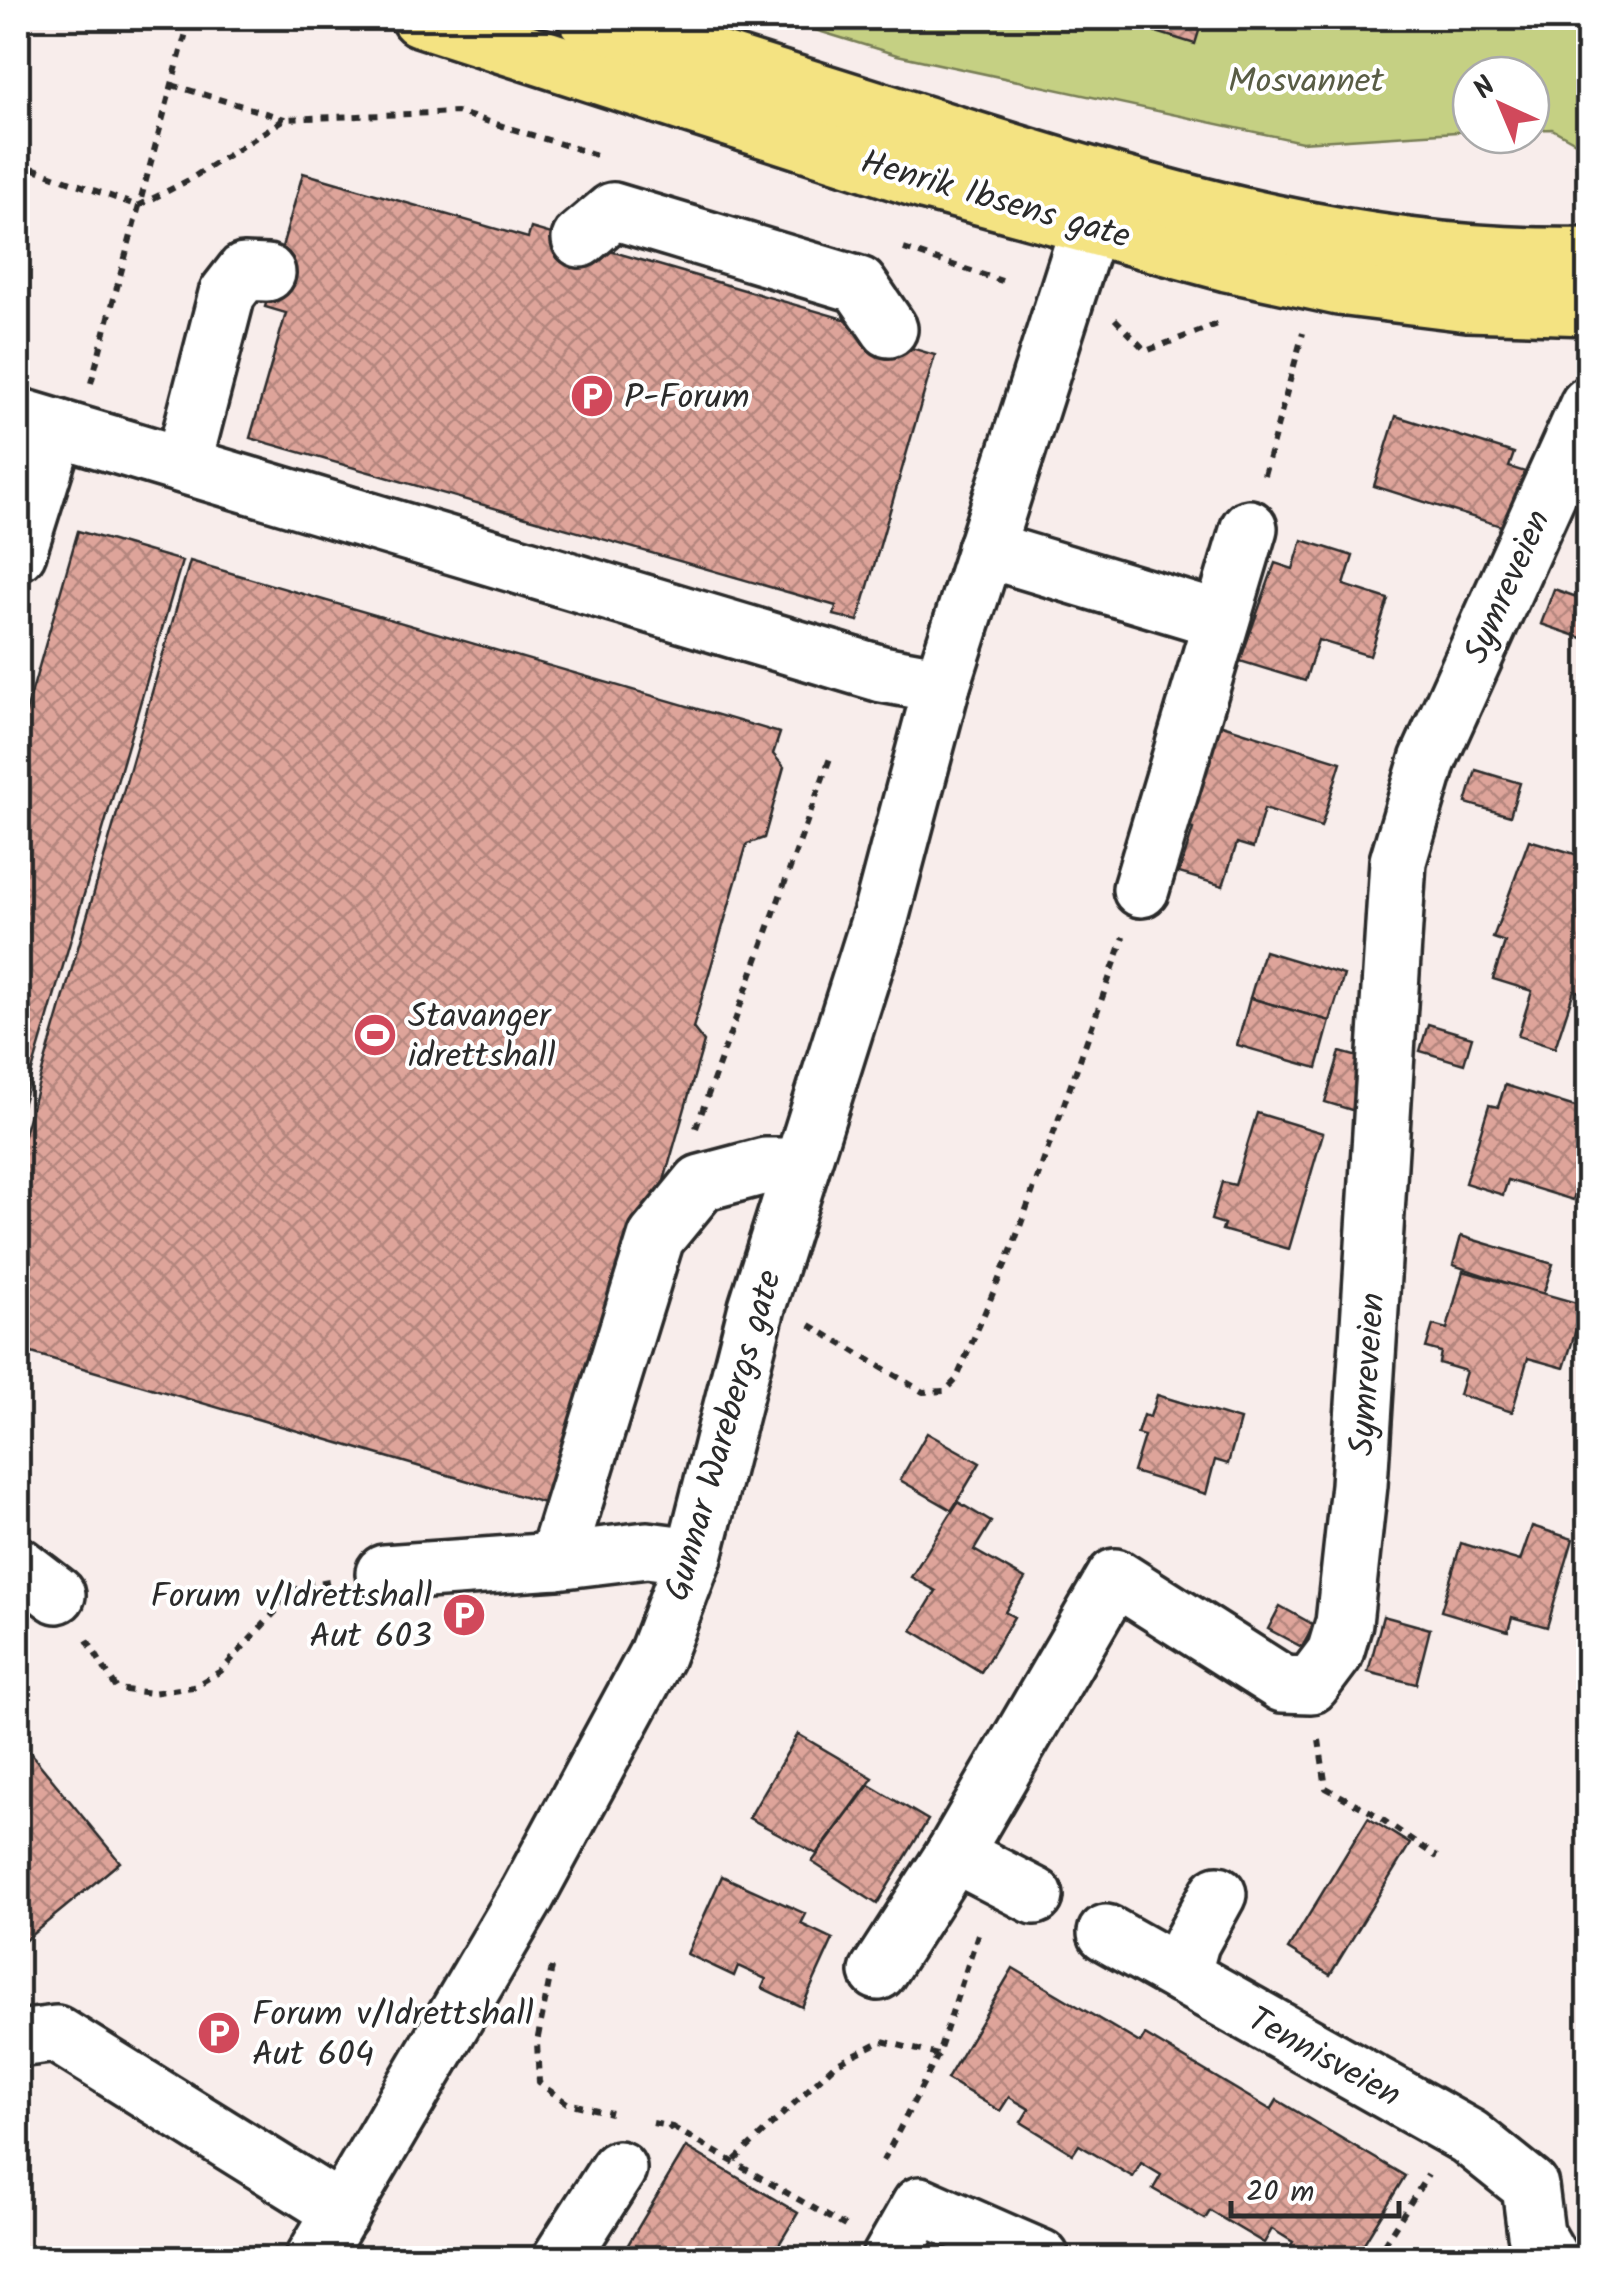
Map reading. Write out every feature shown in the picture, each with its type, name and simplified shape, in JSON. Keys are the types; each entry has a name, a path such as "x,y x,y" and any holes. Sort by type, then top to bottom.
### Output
{"main road":[{"name":"Henrik Ibsens gate","path":"419,18 927,182 1090,226 1339,287 1468,303 1588,307"},
{"name":"Henrik Ibsens gate","path":"586,18 1130,189 1287,229 1418,249 1588,256"}],"street":[{"path":"580,238 612,211 859,286 889,329"},
{"name":"Gunnar Warebergs gate","path":"314,2258 527,1895 656,1656 694,1556 757,1307 881,915 942,685 1090,226"},
{"path":"182,464 227,294 244,272 267,273"},
{"name":"Symreveien","path":"1311,1685 1326,1669 1344,1623 1359,1485 1398,861 1428,760 1588,405"},
{"path":"18,552 54,415 182,464 882,674 942,685"},
{"path":"1141,888 1249,528"},
{"path":"985,549 1221,620"},
{"path":"556,1562 656,1238 701,1183 765,1166 800,1166"},
{"path":"384,1572 556,1562 646,1550 694,1556"},
{"path":"878,1972 954,1854 1115,1577 1267,1677 1297,1686 1311,1685"},
{"path":"954,1854 1035,1896"},
{"path":"1182,1976 1192,1943 1218,1894"},
{"name":"Tennisveien","path":"1106,1932 1469,2137 1530,2186 1536,2234 1550,2258"},
{"path":"18,2039 56,2034 342,2212"},
{"path":"561,2258 618,2169"},
{"path":"892,2257 920,2205 1041,2258"}],"path":[{"path":"54,415 138,206 190,18"},
{"path":"172,85 285,119 456,112 606,158"},
{"path":"18,163 138,206 187,182 285,119"},
{"path":"887,244 1002,281"},
{"path":"1249,528 1304,332"},
{"path":"690,1146 830,758"},
{"path":"757,1307 801,1320 923,1392 945,1391 956,1380 1013,1246 1141,888"},
{"path":"37,1580 117,1689 152,1693 194,1687 221,1671 298,1586 384,1572"},
{"path":"1311,1685 1326,1788 1437,1857"},
{"path":"527,1895 559,1935 536,2042 539,2083 567,2102 620,2115"},
{"path":"920,2205 882,2163 938,2055"},
{"path":"637,2119 672,2128 892,2257"},
{"path":"618,2169 672,2128"},
{"path":"1375,2258 1433,2168 1469,2137"}],"green space":[{"name":"Mosvannet","path":"776,18 1588,18 1588,149 1551,129 1551,55 1451,55 1451,132 1302,142 897,55"}],"building":[{"path":"1111,18 1203,18 1195,44"},
{"name":"P-Forum","path":"303,173 528,238 531,228 913,339 911,348 935,355 858,621 834,615 836,606 250,438 286,313 265,307"},
{"path":"1396,416 1514,453 1509,467 1541,477 1523,533 1374,486"},
{"path":"78,531 182,561 18,1119 18,740"},
{"path":"1302,540 1353,556 1344,585 1388,599 1370,656 1318,640 1305,681 1240,661 1275,563 1293,569"},
{"name":"Stavanger idrettshall","path":"190,561 780,733 773,754 784,767 764,838 747,844 693,1028 704,1042 657,1205 639,1212 554,1506 18,1349 18,1155"},
{"path":"1554,589 1588,601 1588,640 1541,624"},
{"path":"1219,724 1341,762 1321,827 1264,809 1253,848 1237,843 1223,886 1179,873 1193,829 1187,827"},
{"path":"1476,770 1520,783 1510,816 1466,803"},
{"path":"1529,840 1588,858 1579,914 1588,918 1588,964 1580,992 1574,990 1555,1048 1518,1036 1532,991 1493,979 1505,942 1493,938"},
{"path":"1264,951 1344,975 1330,1021 1250,998"},
{"path":"1250,998 1330,1021 1317,1068 1237,1045"},
{"path":"1428,1024 1472,1037 1464,1064 1420,1051"},
{"path":"1340,1052 1373,1061 1358,1112 1325,1102"},
{"path":"1505,1085 1588,1111 1588,1148 1573,1200 1508,1180 1503,1195 1465,1183 1489,1105 1498,1107"},
{"path":"1257,1113 1323,1133 1289,1249 1222,1230 1224,1224 1211,1220 1222,1182 1235,1185"},
{"path":"1461,1236 1553,1264 1543,1295 1453,1265"},
{"path":"1463,1271 1584,1305 1564,1368 1528,1358 1512,1412 1459,1395 1466,1371 1439,1363 1441,1352 1426,1348 1433,1325 1447,1329"},
{"path":"1157,1395 1240,1420 1228,1464 1215,1460 1206,1494 1133,1472 1144,1436 1137,1434 1143,1415 1150,1417"},
{"path":"927,1433 980,1463 952,1510 900,1480"},
{"path":"958,1502 991,1522 974,1550 1025,1579 1005,1612 1014,1617 981,1672 912,1630 936,1591 911,1577"},
{"path":"1532,1526 1573,1539 1547,1627 1512,1617 1508,1631 1441,1611 1461,1543 1520,1561"},
{"path":"1280,1606 1314,1625 1302,1647 1268,1629"},
{"path":"1383,1616 1430,1629 1416,1684 1368,1672"},
{"path":"798,1734 873,1778 817,1854 749,1818"},
{"path":"18,1738 120,1862 18,1946"},
{"path":"869,1785 928,1820 877,1904 812,1862"},
{"path":"1368,1818 1410,1844 1330,1975 1288,1949"},
{"path":"722,1876 806,1914 801,1924 833,1939 802,2007 762,1988 766,1979 738,1966 734,1976 687,1954"},
{"path":"1013,1968 1140,2043 1145,2035 1271,2110 1277,2100 1405,2176 1355,2258 1291,2258 1285,2255 1293,2242 1272,2229 1264,2243 1210,2211 1205,2219 1153,2189 1161,2175 1141,2163 1133,2177 1079,2145 1073,2154 1021,2122 1029,2109 1009,2097 1000,2111 947,2079"},
{"path":"686,2147 798,2213 771,2258 620,2258"}],"place":[{"name":"P-Forum","path":"592,396"},
{"name":"Stavanger idrettshall","path":"375,1035"},
{"name":"Forum v/Idrettshall Aut 603","path":"464,1615"},
{"name":"Forum v/Idrettshall Aut 604","path":"219,2033"}]}
